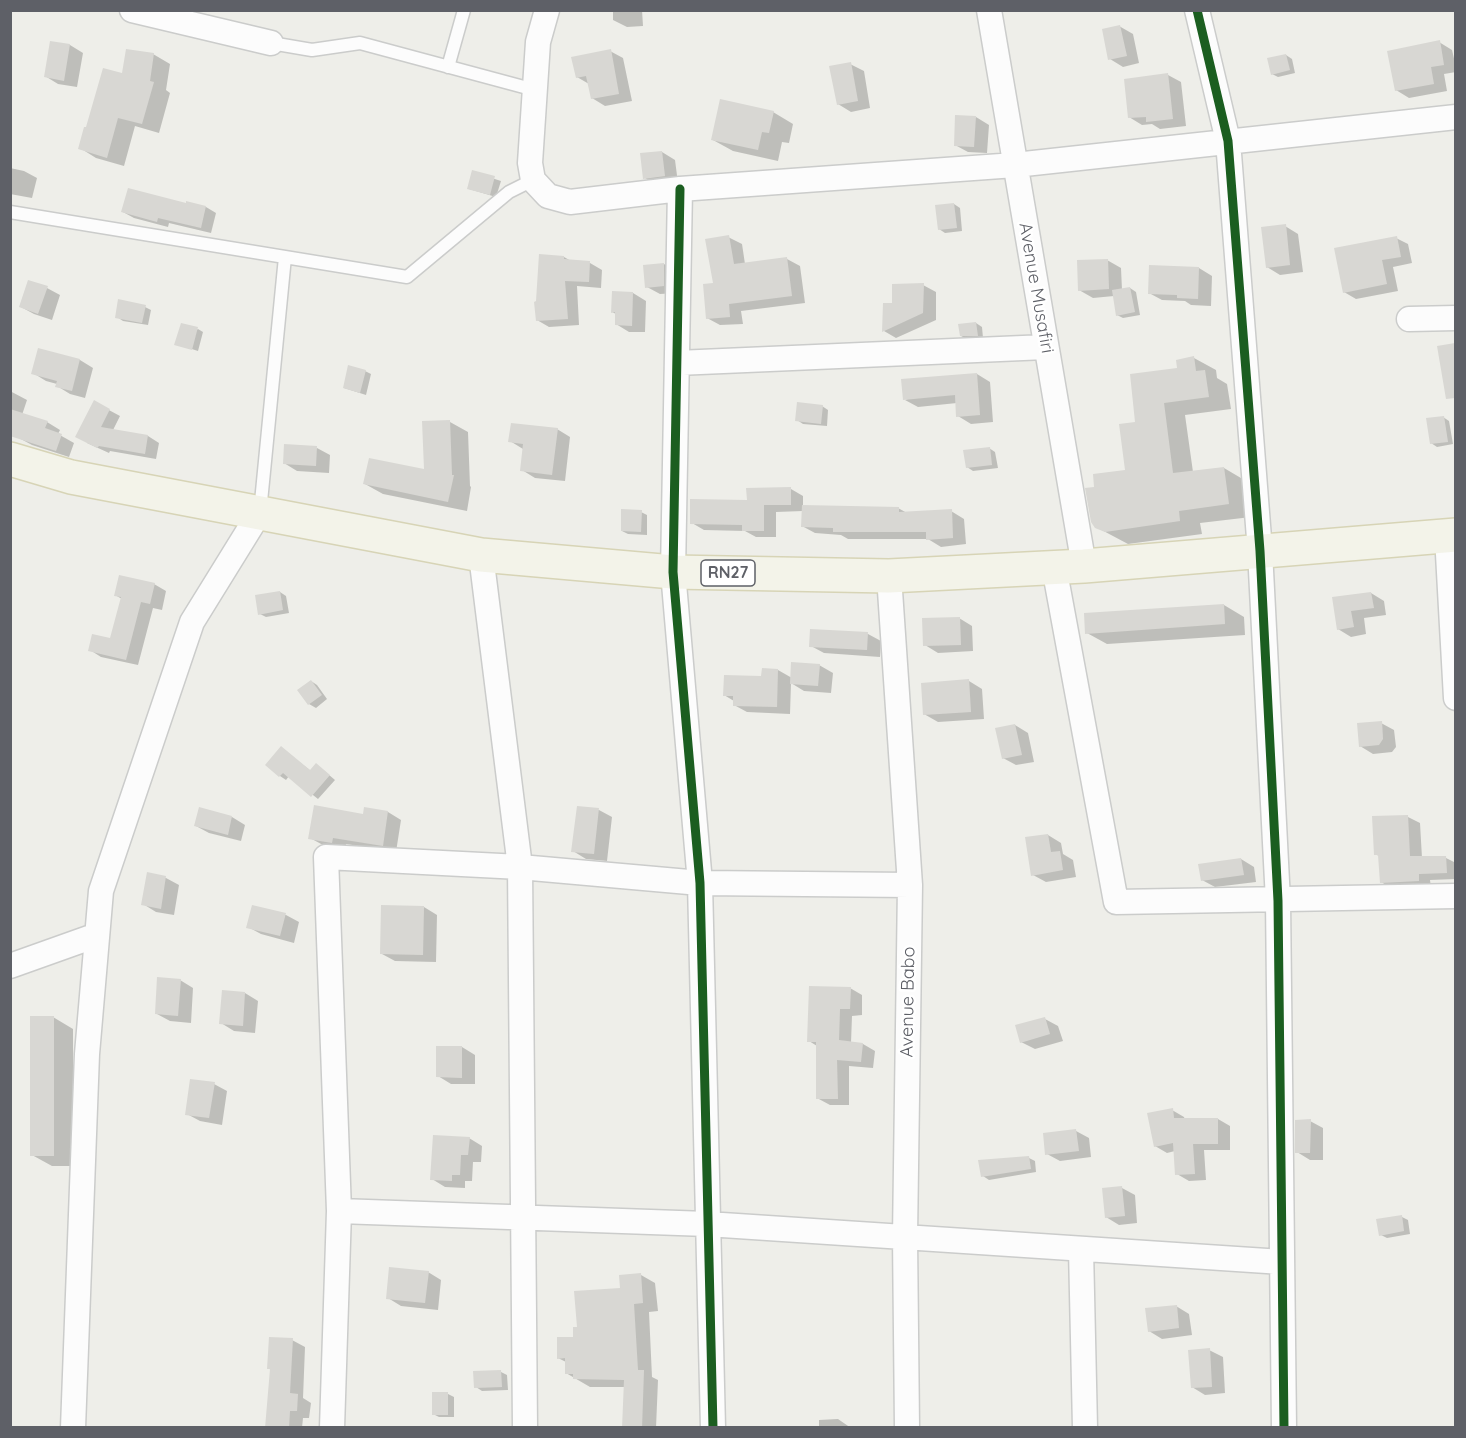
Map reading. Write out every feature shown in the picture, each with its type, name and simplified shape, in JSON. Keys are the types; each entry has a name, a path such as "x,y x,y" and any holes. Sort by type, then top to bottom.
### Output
{"main road":[{"name":"RN27","path":"10,459 70,477 480,555 673,572 889,576 1069,566 1451,535"}],"street":[{"path":"132,10 181,16 271,44"},
{"path":"547,10 538,42 530,163 533,180 548,196 570,201 680,189 1015,165 1455,117"},
{"name":"Avenue Musafiri","path":"989,10 1046,347 1069,566 1116,902 1278,901"},
{"path":"1197,10 1228,141 1260,551 1278,901 1284,1428"},
{"path":"680,189 673,572 700,883 713,1428"},
{"path":"1409,319 1455,318"},
{"path":"677,363 1046,347"},
{"path":"73,1428 87,1054 101,891 192,622 260,512"},
{"path":"1451,535 1455,698"},
{"path":"480,555 520,867 525,1428"},
{"name":"Avenue Babo","path":"889,576 910,885 905,1237 907,1428"},
{"path":"332,1428 339,1211 326,857 520,867 700,883 910,885"},
{"path":"1278,901 1455,896"},
{"path":"10,966 97,935"},
{"path":"339,1211 707,1224 1282,1262"},
{"path":"1081,1249 1085,1428"}],"lane":[{"path":"448,67 464,10"},
{"path":"271,44 312,50 360,43 535,90"},
{"path":"10,212 407,278 509,192 533,180"},
{"path":"260,512 285,258"}],"building":[{"path":"1120,25 1127,56 1108,60 1102,29"},
{"path":"1440,40 1444,65 1431,67 1434,84 1395,91 1387,51"},
{"path":"50,41 70,44 64,81 44,77"},
{"path":"126,49 154,53 150,81 154,82 142,124 118,118 107,158 78,149 103,68 122,73"},
{"path":"611,49 619,94 591,99 586,76 576,78 571,57"},
{"path":"1286,54 1290,70 1271,75 1267,58"},
{"path":"851,62 858,101 837,105 829,66"},
{"path":"1168,73 1173,119 1146,122 1146,117 1128,118 1124,79"},
{"path":"720,99 774,111 769,133 762,132 758,150 711,140"},
{"path":"955,115 976,116 974,147 954,146"},
{"path":"662,151 665,176 643,179 640,153"},
{"path":"472,170 495,176 490,195 467,189"},
{"path":"128,188 206,206 201,228 158,218 157,222 121,212"},
{"path":"954,203 957,228 938,230 935,205"},
{"path":"1286,224 1290,265 1266,268 1261,227"},
{"path":"729,235 734,264 787,257 792,296 729,304 730,317 706,319 703,284 713,283 705,239"},
{"path":"1397,236 1401,257 1382,260 1387,284 1343,293 1334,248"},
{"path":"539,254 590,261 589,282 565,281 568,319 536,321 534,302 536,301"},
{"path":"1108,259 1109,289 1078,291 1077,260"},
{"path":"664,263 664,286 645,288 643,265"},
{"path":"1149,265 1199,267 1198,299 1177,298 1177,295 1148,294"},
{"path":"28,280 48,286 38,314 19,307"},
{"path":"924,283 923,313 882,332 883,303 892,303 892,284"},
{"path":"1130,287 1135,312 1116,316 1112,290"},
{"path":"612,291 633,292 632,326 615,325 615,312 611,313"},
{"path":"118,299 146,305 142,323 115,318"},
{"path":"976,322 978,336 960,336 958,324"},
{"path":"181,323 198,327 192,350 174,345"},
{"path":"1455,343 1455,398 1446,399 1437,346"},
{"path":"38,348 80,359 72,391 55,387 57,381 31,374"},
{"path":"1194,356 1196,371 1205,370 1209,397 1164,403 1173,473 1224,467 1229,504 1179,511 1180,521 1105,532 1095,528 1091,522 1085,488 1094,487 1093,474 1125,470 1119,424 1135,422 1130,374 1177,368 1176,360"},
{"path":"348,365 366,370 360,393 343,388"},
{"path":"977,373 980,415 956,417 955,395 903,400 901,379"},
{"path":"94,400 110,409 101,427 148,435 145,454 99,446 97,448 75,437"},
{"path":"797,402 823,405 821,424 795,421"},
{"path":"10,409 48,421 45,428 62,434 56,451 10,436"},
{"path":"1444,416 1448,442 1430,444 1426,418"},
{"path":"450,420 452,475 454,475 448,502 363,484 369,458 424,469 422,421"},
{"path":"511,423 558,428 552,475 520,471 523,444 508,442"},
{"path":"284,444 317,446 316,466 283,464"},
{"path":"990,447 992,465 966,468 963,450"},
{"path":"791,487 791,505 764,505 764,531 742,531 742,525 690,524 690,499 747,500 746,488"},
{"path":"802,505 899,507 899,512 952,509 953,538 926,540 926,532 833,532 833,528 801,527"},
{"path":"621,509 642,510 641,532 621,531"},
{"path":"119,575 155,583 150,604 141,602 126,660 88,651 92,634 110,638 121,597 114,596"},
{"path":"280,591 283,610 258,615 255,595"},
{"path":"1371,592 1374,608 1351,611 1354,627 1337,630 1332,597"},
{"path":"1224,604 1225,624 1085,634 1084,613"},
{"path":"960,617 961,645 923,646 922,618"},
{"path":"810,629 868,632 867,650 809,647"},
{"path":"791,662 820,664 818,686 790,684"},
{"path":"762,668 778,669 777,707 733,706 733,696 723,696 724,675 761,676"},
{"path":"969,679 971,712 923,715 921,683"},
{"path":"311,680 322,695 308,705 297,690"},
{"path":"1382,721 1383,739 1379,745 1359,747 1357,723"},
{"path":"1015,724 1022,755 1002,759 995,728"},
{"path":"281,746 310,770 316,763 330,775 311,797 283,773 279,777 265,765"},
{"path":"314,805 363,814 364,807 388,811 383,846 333,838 332,843 308,839"},
{"path":"577,806 599,808 594,854 571,852"},
{"path":"199,807 232,816 228,835 194,826"},
{"path":"1408,815 1410,856 1446,856 1447,873 1419,874 1419,881 1380,883 1378,855 1374,855 1372,816"},
{"path":"1048,834 1051,852 1060,851 1063,870 1031,876 1025,837"},
{"path":"1241,858 1244,875 1201,881 1198,864"},
{"path":"147,872 166,876 161,909 141,905"},
{"path":"252,905 286,913 280,936 246,928"},
{"path":"381,905 424,906 423,955 380,954"},
{"path":"157,977 181,979 178,1016 155,1014"},
{"path":"809,986 851,987 850,1009 840,1009 839,1040 863,1043 861,1062 837,1060 838,1099 816,1099 816,1042 807,1042"},
{"path":"222,990 245,992 243,1026 219,1024"},
{"path":"30,1016 54,1016 54,1156 30,1156"},
{"path":"1045,1017 1050,1034 1020,1043 1015,1025"},
{"path":"436,1046 462,1046 462,1078 436,1077"},
{"path":"190,1079 215,1082 209,1118 185,1115"},
{"path":"1173,1108 1174,1118 1218,1118 1218,1144 1193,1144 1195,1174 1175,1175 1173,1143 1154,1147 1147,1113"},
{"path":"1311,1119 1310,1153 1295,1153 1295,1120"},
{"path":"1076,1129 1079,1151 1045,1155 1043,1133"},
{"path":"433,1135 470,1137 468,1155 461,1155 460,1175 452,1175 452,1181 430,1180"},
{"path":"1029,1156 1031,1169 981,1177 978,1160"},
{"path":"1122,1186 1125,1216 1105,1218 1102,1188"},
{"path":"1402,1215 1404,1231 1379,1236 1376,1219"},
{"path":"389,1267 429,1271 425,1303 386,1299"},
{"path":"641,1273 643,1303 634,1304 638,1370 644,1370 642,1428 622,1428 624,1380 573,1379 573,1374 565,1374 565,1358 557,1359 557,1337 573,1337 573,1327 577,1327 574,1291 620,1288 619,1275"},
{"path":"1177,1305 1179,1328 1148,1332 1145,1308"},
{"path":"269,1337 293,1338 290,1393 298,1394 297,1411 290,1411 289,1428 265,1428 270,1369 267,1369"},
{"path":"1210,1348 1212,1387 1191,1388 1188,1350"},
{"path":"501,1370 502,1387 474,1388 473,1371"},
{"path":"432,1392 448,1392 448,1415 432,1415"}],"cycle path":[{"path":"1197,10 1228,141 1260,551 1278,901 1284,1428"},
{"path":"680,189 673,572 700,883 713,1428"}]}
